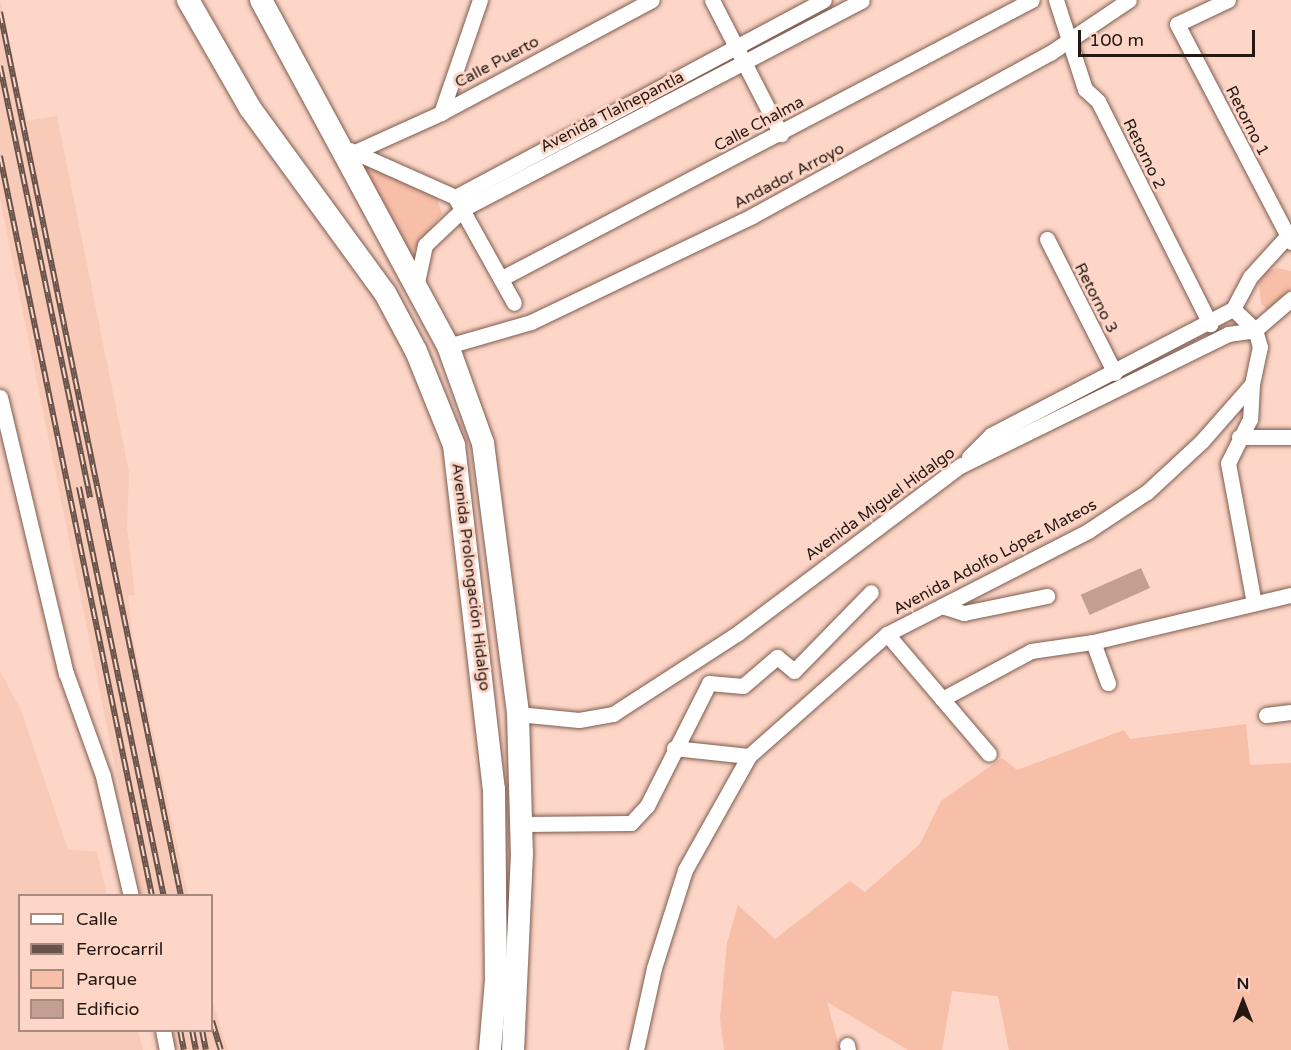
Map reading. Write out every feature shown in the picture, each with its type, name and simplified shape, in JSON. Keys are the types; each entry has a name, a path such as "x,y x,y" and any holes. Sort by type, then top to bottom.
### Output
{"highway":[{"name":"Avenida Prolongación Hidalgo","path":"189,0 250,108 385,293 441,405 463,492 485,678 494,789 496,980 490,1050"},
{"name":"Avenida Prolongación Hidalgo","path":"261,0 348,149 416,287 448,346 483,443 518,714 521,824 519,981 513,1050"},
{"path":"485,678 518,714 494,789"},
{"path":"496,980 519,981"}],"street":[{"path":"441,113 480,0"},
{"name":"Calle Puerto","path":"348,149 441,113 652,0"},
{"path":"712,0 747,62 781,134"},
{"name":"Avenida Tlalnepantla","path":"416,287 425,245 459,203 737,45 824,0"},
{"name":"Avenida Tlalnepantla","path":"459,203 747,62 862,0"},
{"name":"Calle Chalma","path":"502,278 781,134 1032,0"},
{"name":"Retorno 2","path":"1056,0 1072,38 1070,49 1085,89 1098,101 1210,324"},
{"name":"Andador Arroyo","path":"448,346 531,322 752,216 1072,38 1129,0"},
{"name":"Retorno 1","path":"1228,0 1177,24 1289,236"},
{"path":"348,149 459,203 514,303"},
{"path":"960,466 991,435 1210,324 1233,309 1250,277 1289,236"},
{"name":"Retorno 3","path":"1047,239 1115,373"},
{"path":"1233,309 1256,330 1291,299"},
{"name":"Avenida Adolfo López Mateos","path":"636,1050 654,968 685,870 749,756 887,634 1089,531 1147,492 1202,441 1252,384 1260,347 1256,330"},
{"name":"Avenida Miguel Hidalgo","path":"518,714 579,720 613,714 738,633 960,466 1228,334 1256,330"},
{"path":"1252,384 1250,419 1228,463 1254,603"},
{"path":"0,397 66,673 103,776 131,894"},
{"path":"1239,437 1291,437"},
{"path":"521,824 631,823 647,806 674,748 709,683 743,686 777,657 794,671 871,592"},
{"path":"942,699 1031,651 1093,642 1291,595"},
{"path":"942,606 964,613 1047,596"},
{"path":"887,634 989,754"},
{"path":"1093,642 1108,683"},
{"path":"1266,715 1291,712"},
{"path":"674,748 749,756"},
{"path":"163,1032 167,1050"}],"shaded area":[{"path":"0,0 27,121 57,116 129,472 127,527 135,595 128,596 133,639 188,894 141,894 0,199"},
{"path":"0,671 21,710 68,849 97,852 107,894 18,894 18,1032 138,1032 143,1050 0,1050"},
{"path":"213,1003 228,1050 173,1050 169,1032 213,1032"}],"green space":[{"path":"354,155 436,196 442,214 409,256"},
{"path":"1278,268 1291,271 1291,288 1285,303 1271,312 1261,304 1259,283 1266,271"},
{"path":"1246,724 1250,765 1291,763 1291,1050 1009,1050 998,996 952,991 942,1050 908,1050 827,1002 840,1050 724,1050 720,1019 727,943 738,905 775,939 850,881 865,892 920,844 941,801 1002,758 1017,770 1124,730 1130,739"}],"building":[{"path":"1141,568 1150,588 1090,615 1081,595"}],"railway":[{"path":"0,12 181,894"},
{"path":"0,66 90,498"},
{"path":"0,156 152,894"},
{"path":"79,487 164,894"},
{"path":"213,1024 221,1050"},
{"path":"180,1032 184,1050"},
{"path":"192,1032 196,1050"},
{"path":"202,1032 206,1050"}]}
